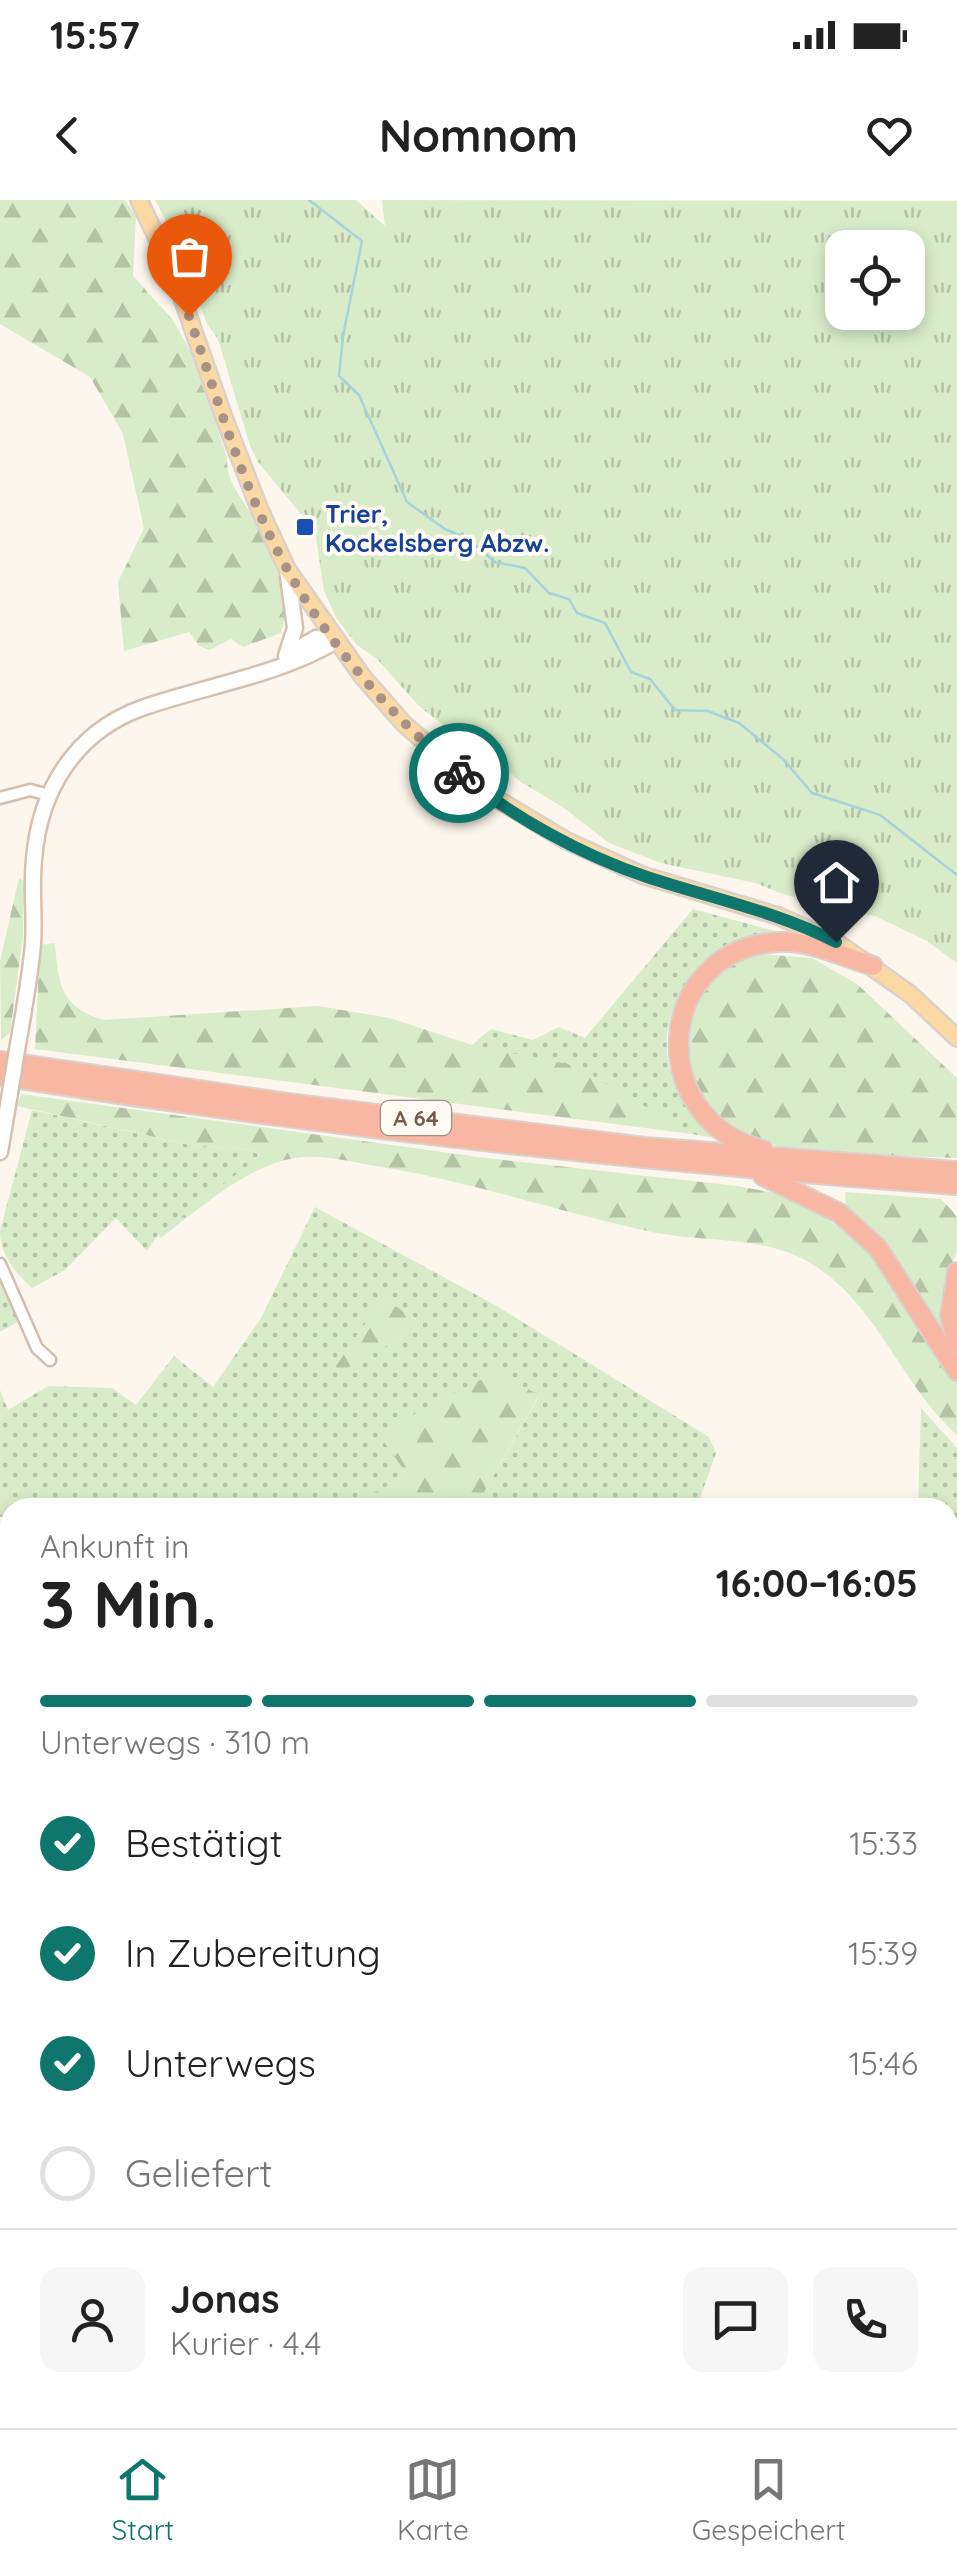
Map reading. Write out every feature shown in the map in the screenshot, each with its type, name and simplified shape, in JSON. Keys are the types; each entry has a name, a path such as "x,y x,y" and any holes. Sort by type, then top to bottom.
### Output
{"highway":[{"path":"797,1159 734,1141 700,1112 684,1084 676,1044 689,998 716,964 758,945 800,943 874,966"},
{"name":"A 64","path":"0,1061 287,1103 645,1146 957,1171"},
{"name":"A 64","path":"0,1076 286,1119 532,1149 957,1186"},
{"path":"749,1170 816,1200 860,1230 898,1274 957,1371"},
{"path":"957,1272 950,1316 957,1343"}],"main road":[{"path":"140,200 173,272 258,508 287,570 336,642 390,708 476,788 540,827 642,875 798,924 836,942 910,994 957,1038"},
{"path":"258,508 323,613 390,708"},
{"path":"286,656 295,628 287,570"},
{"path":"266,669 316,638 336,642"},
{"path":"0,1152 33,941 34,858 50,795 76,748 104,726 139,709 296,661 336,642"}],"street":[{"path":"0,798 30,790 50,795"},
{"path":"0,1264 37,1348 50,1360"}],"green space":[{"path":"0,200 125,200 136,216 133,276 173,320 190,351 227,457 231,480 258,526 277,572 284,604 281,633 243,647 231,639 209,650 199,646 189,632 124,651 118,582 144,528 123,434 90,377 0,324"},
{"path":"155,200 356,200 385,226 382,200 957,201 957,963 927,941 875,916 849,913 755,883 661,863 609,843 419,706 377,659 357,645 337,619 324,591 315,531 258,462 218,339 207,324 176,240"},
{"path":"19,878 24,881 23,936 10,1033 1,1040 0,961"},
{"path":"693,909 783,933 755,938 728,949 687,984 674,1007 667,1033 668,1061 677,1090 715,1138 692,1134 472,1045 491,1029 533,1040 559,1027 585,1038"},
{"path":"55,943 64,992 79,1009 104,1020 318,1006 390,1018 472,1045 576,1066 692,1134 35,1049 40,945"},
{"path":"758,954 812,958 857,984 957,1078 957,1158 781,1147 735,1133 712,1114 702,1102 689,1072 687,1027 696,1002 712,981 733,965"},
{"path":"21,1094 780,1194 820,1214 878,1263 957,1383 957,1435 921,1394 875,1326 840,1285 800,1257 781,1250 657,1233 407,1171 313,1157 278,1162 242,1179 161,1238 158,1235 260,1156 253,1150 190,1145 17,1106"},
{"path":"32,1110 190,1145 253,1150 260,1157 158,1235 147,1251 116,1218 65,1270 32,1288 10,1263 0,1231"},
{"path":"845,1192 941,1199 957,1216 957,1252 945,1276 943,1302 950,1343 934,1325 890,1246 846,1209"},
{"path":"315,1207 495,1305 709,1437 716,1453 700,1498 481,1498 539,1396 379,1432 403,1469 398,1481 363,1498 8,1498 0,1494 0,1390 8,1410 48,1386 112,1388 136,1405 174,1356 213,1387 261,1318","holes":["386,1301 420,1321 420,1327 338,1372 379,1303"]},
{"path":"0,1277 21,1320 0,1332"},
{"path":"385,1300 420,1321 420,1327 339,1373 336,1366 379,1303"},
{"path":"496,1372 539,1395 481,1498 363,1498 397,1481 403,1469 378,1433"},
{"path":"921,1408 957,1448 957,1498 918,1498"}],"waterway":[{"path":"309,200 362,241 339,376 359,395 407,502 445,529 468,539 495,562 525,568 549,593 569,599 577,613 605,623 631,672 650,679 675,710 708,711 739,723 783,759 812,793 880,815 957,875"}],"way so far":[{"path":"189,316 258,508 287,570 362,676 404,724 459,773"}],"place":[{"name":"Trier, Kockelsberg Abzw.","path":"305,527"}],"route":[{"path":"459,773 502,805 593,854 642,875 778,916 836,942"}]}
